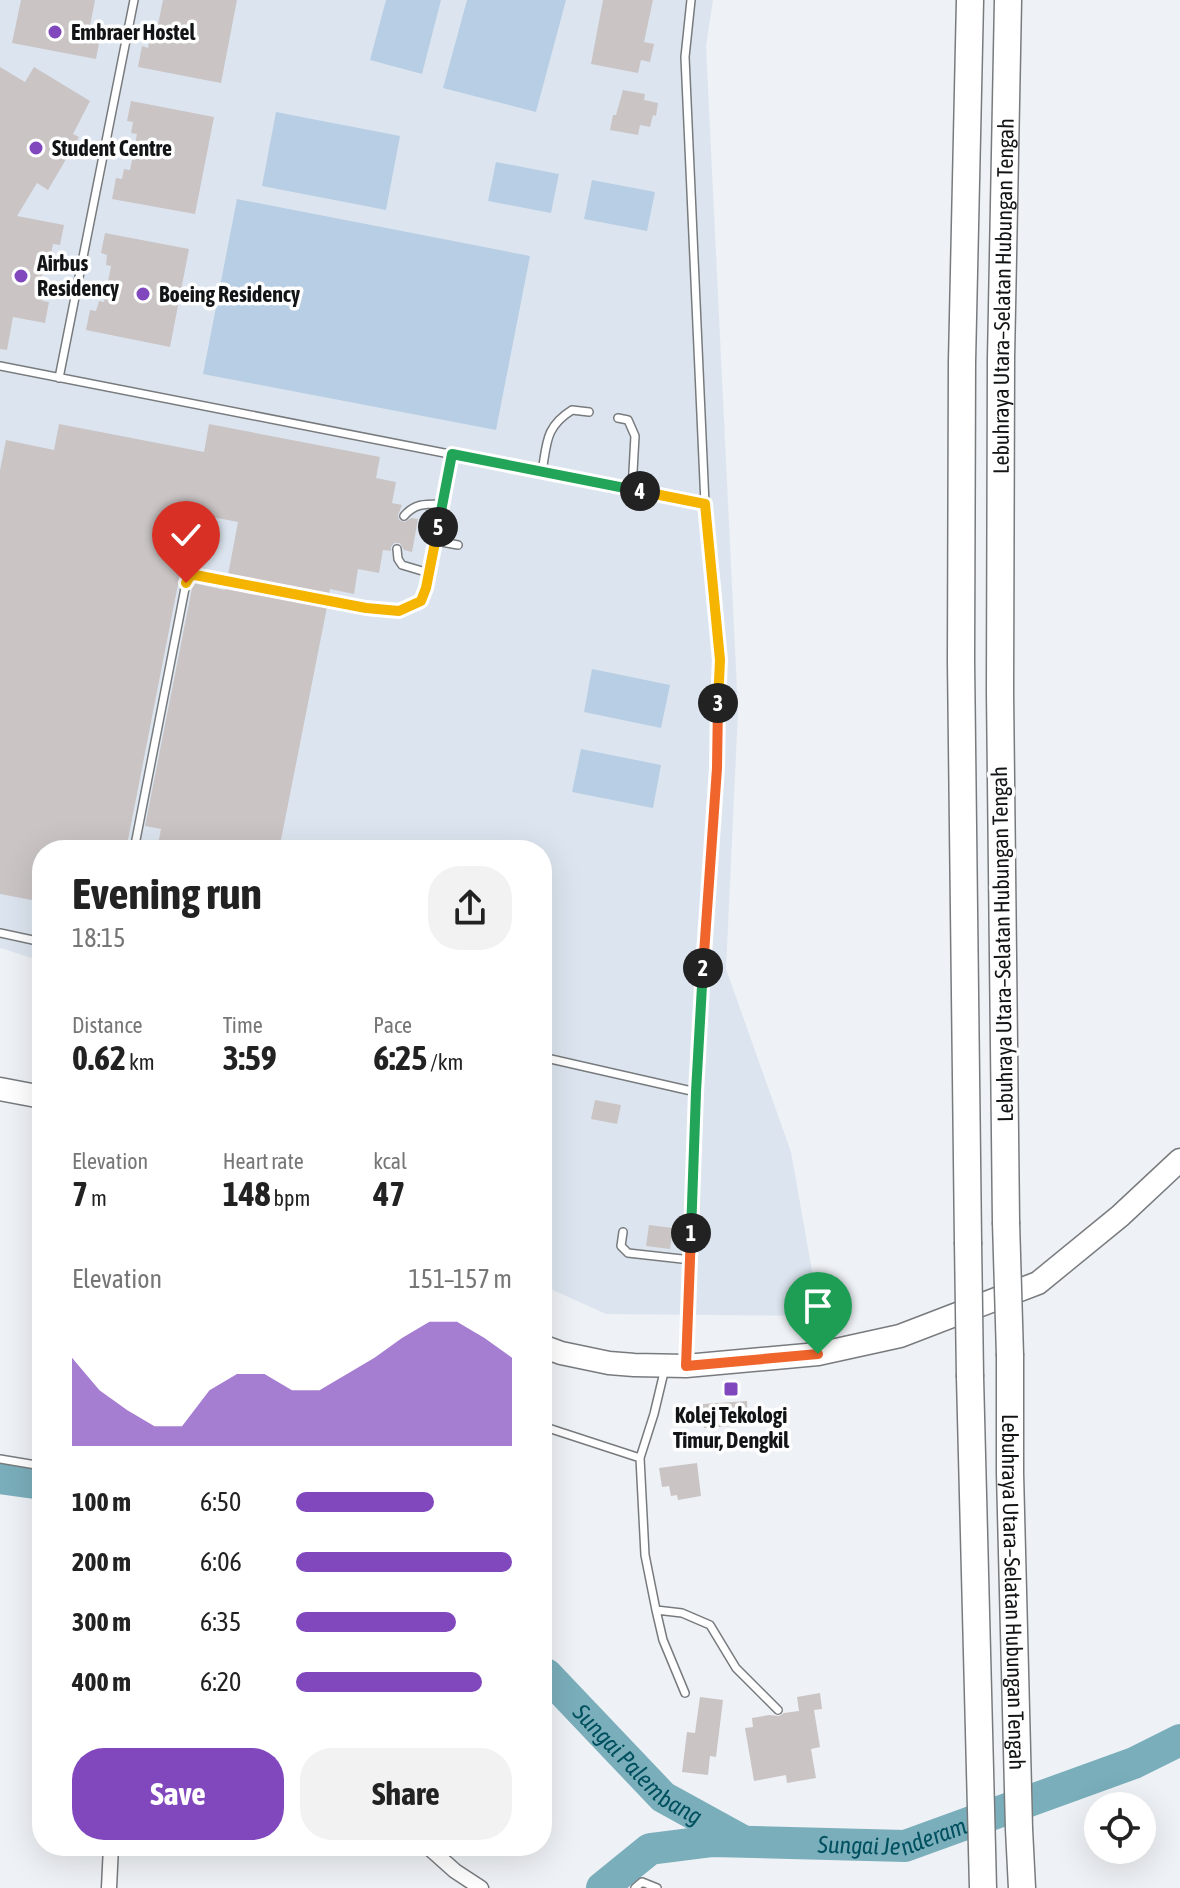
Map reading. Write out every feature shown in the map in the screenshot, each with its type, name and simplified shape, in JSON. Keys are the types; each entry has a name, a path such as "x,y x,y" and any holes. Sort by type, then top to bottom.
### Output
{"highway":[{"name":"Lebuhraya Utara–Selatan Hubungan Tengah","path":"970,0 962,362 961,661 970,1377 983,1888"},
{"name":"Lebuhraya Utara–Selatan Hubungan Tengah","path":"1008,0 1001,375 1000,692 1010,1473 1022,1888"}],"main road":[{"path":"0,1089 32,1095"},
{"path":"552,1350 609,1363 675,1366 818,1354 900,1336 1038,1283 1178,1165"}],"street":[{"path":"109,1888 111,1856"},
{"path":"438,1856 481,1888"}],"lane":[{"path":"59,378 134,0"},
{"path":"685,1693 663,1640 645,1555 640,1458 654,1414 675,1366 691,1260 696,1092 717,768 720,660 705,504 685,57 691,0"},
{"path":"0,366 705,504"},
{"path":"542,472 548,436 558,419 572,410 589,412"},
{"path":"618,418 628,420 635,436 632,490"},
{"path":"136,840 186,583 190,576 366,608 399,611 421,601 452,454"},
{"path":"404,516 418,505 443,504"},
{"path":"436,541 458,545"},
{"path":"397,549 402,565 429,573"},
{"path":"0,933 32,940"},
{"path":"552,1059 696,1092"},
{"path":"623,1232 621,1246 628,1253 691,1260"},
{"path":"552,1429 640,1458"},
{"path":"0,1459 32,1464"},
{"path":"656,1610 682,1613 710,1625 736,1668 778,1710"},
{"path":"635,1888 642,1882 657,1888"}],"shaded area":[{"path":"0,0 713,0 706,46 738,711 726,969 791,1152 820,1316 606,1314 552,1290 552,840 32,840 32,958 0,948"},
{"path":"386,0 441,0 422,74 370,60"},
{"path":"467,0 566,0 536,112 443,88"},
{"path":"276,112 400,136 386,210 262,186"},
{"path":"496,162 559,174 551,213 488,201"},
{"path":"592,180 655,192 647,231 584,219"},
{"path":"237,199 530,256 496,430 203,374"},
{"path":"592,669 670,685 661,728 584,712"},
{"path":"581,749 661,765 653,808 572,792"}],"building":[{"name":"Embraer Hostel","path":"21,0 95,0 90,26 95,27 94,37 100,38 96,59 12,43"},
{"path":"163,0 237,0 221,83 138,67 142,46 148,48 150,38 155,39"},
{"path":"603,0 653,0 644,42 654,44 650,62 641,60 638,73 591,64"},
{"name":"Student Centre","path":"0,67 25,82 34,67 90,101 73,134 79,137 48,190 37,183 17,216 64,225 60,245 53,244 51,254 46,253 39,290 44,291 42,301 49,302 45,323 13,317 7,350 0,349"},
{"path":"623,90 645,94 644,100 658,103 650,127 640,125 638,135 610,130"},
{"path":"131,101 214,117 195,214 112,199 116,178 122,179 124,169 130,170 137,134 131,133 133,122 127,121"},
{"name":"Boeing Residency","path":"105,233 189,249 170,347 86,330 90,310 96,311 99,301 104,302 111,266 106,265 107,255 101,253"},
{"path":"59,424 204,452 209,424 380,457 376,478 396,482 392,503 402,505 399,520 418,519 412,552 404,550 400,543 394,543 391,551 383,550 379,573 358,569 354,594 330,589 329,594 228,575 238,522 192,513 128,840 32,840 32,900 0,894 0,470 6,440 54,450"},
{"path":"193,583 327,607 281,840 159,840 161,829 145,826"},
{"path":"595,1100 621,1105 617,1124 591,1119"},
{"path":"649,1225 673,1228 670,1249 646,1246"},
{"path":"747,1401 748,1425 704,1428 703,1404"},
{"path":"697,1463 701,1496 678,1500 677,1495 671,1496 669,1486 662,1487 659,1468"},
{"path":"820,1693 822,1709 814,1710 820,1747 811,1749 816,1778 787,1783 786,1775 754,1781 745,1728 753,1727 752,1718 799,1711 797,1697"},
{"path":"700,1697 723,1700 716,1757 710,1756 708,1775 682,1772 687,1732 695,1733"}],"waterway":[{"name":"Sungai Palembang","path":"0,1478 32,1483"},
{"name":"Sungai Palembang","path":"552,1680 663,1797 743,1841"},
{"name":"Sungai Jenderam","path":"602,1888 650,1849 713,1841 905,1846 1134,1763 1180,1740"}],"place":[{"name":"Embraer Hostel","path":"55,32"},
{"name":"Student Centre","path":"36,148"},
{"name":"Airbus Residency","path":"21,276"},
{"name":"Boeing Residency","path":"143,294"},
{"name":"Kolej Tekologi Timur, Dengkil","path":"731,1389"}],"route":[{"path":"186,583 190,576 195,575 366,608 399,611 421,601 452,454 705,504 720,660 717,768 696,1092 686,1366 818,1354"}]}
